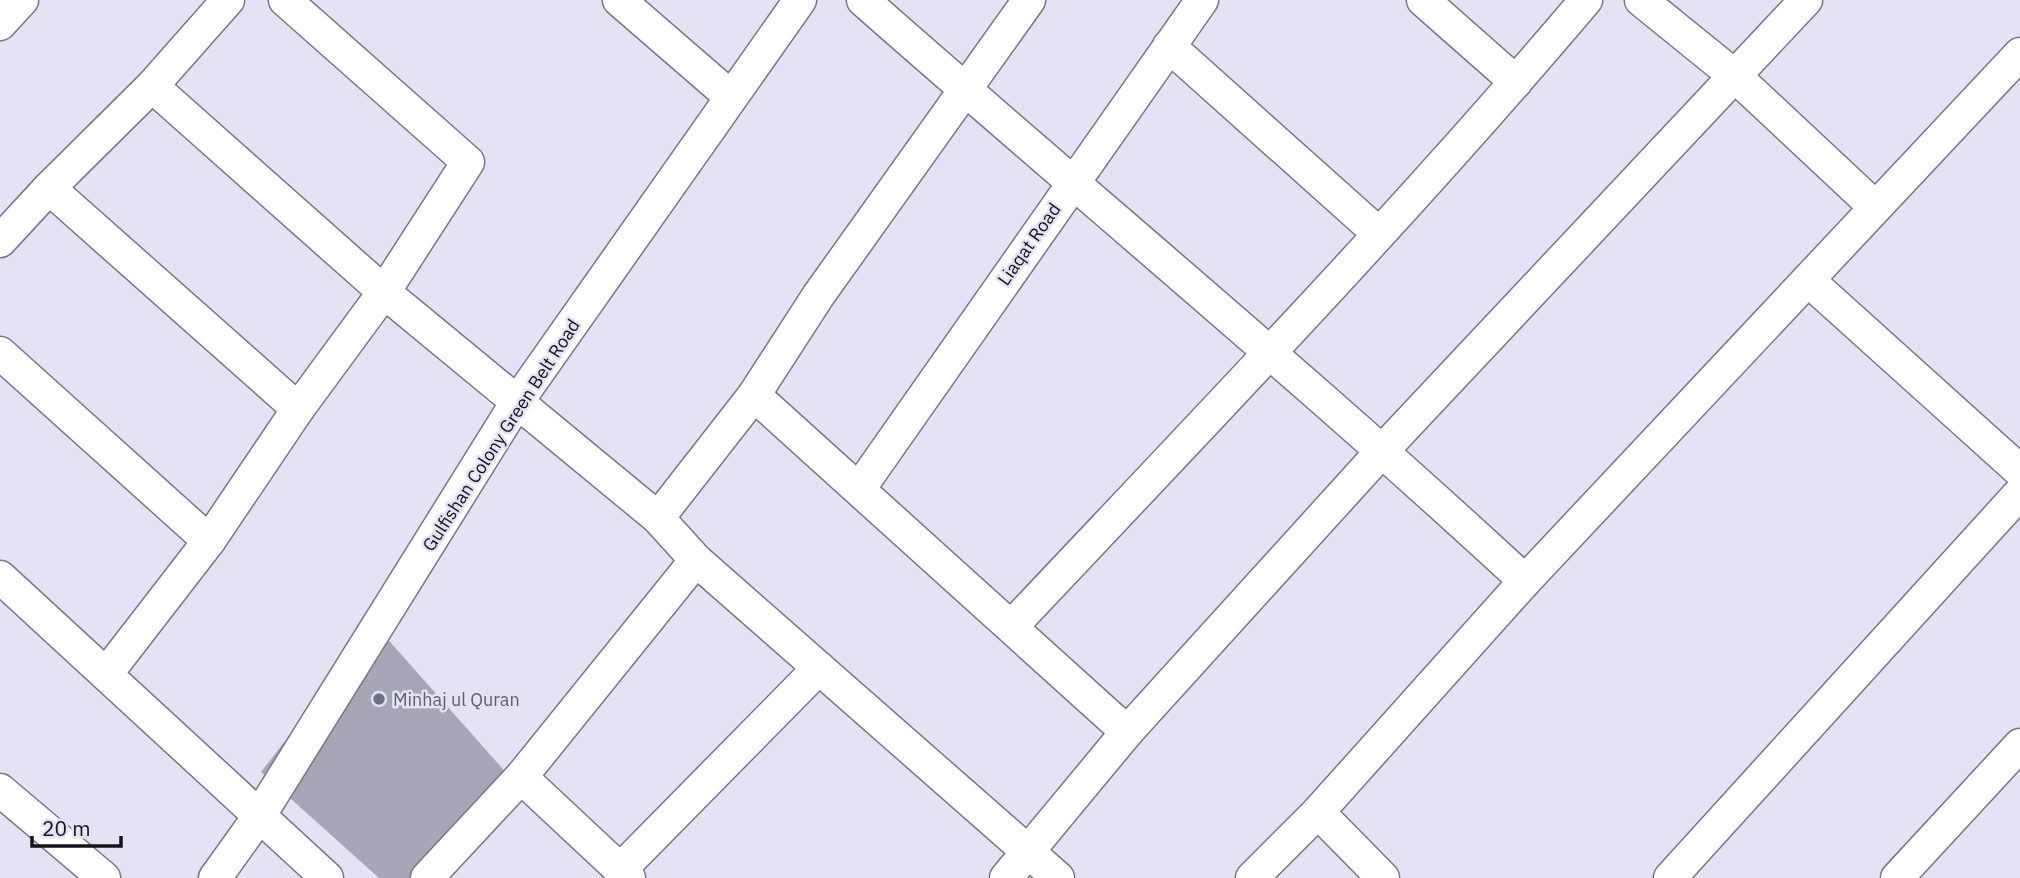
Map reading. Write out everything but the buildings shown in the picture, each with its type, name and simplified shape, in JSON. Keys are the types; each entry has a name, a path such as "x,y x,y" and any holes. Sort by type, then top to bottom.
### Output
{"street":[{"path":"0,24 22,0"},
{"path":"0,241 49,188 152,86 228,0"},
{"path":"107,673 209,541 298,409 384,292 468,162 285,0"},
{"path":"620,0 731,97"},
{"name":"Gulfishan Colony Green Belt Road","path":"215,878 258,818 517,402 800,0"},
{"path":"863,0 1070,184 1270,351 1383,450 1525,581"},
{"path":"658,519 754,395 818,296 1029,0"},
{"name":"Liaqat Road","path":"859,489 1070,184 1202,0"},
{"path":"1423,0 1516,82"},
{"path":"1012,626 1270,351 1516,82 1586,0"},
{"path":"1641,0 1736,77 1875,207"},
{"path":"1006,878 1127,732 1383,450 1806,0"},
{"path":"1169,47 1378,233"},
{"path":"1252,878 1318,812 1525,581 1875,207 2018,61"},
{"path":"152,86 384,292 658,519 696,560 1058,878"},
{"path":"49,188 298,409"},
{"path":"1808,280 2020,471"},
{"path":"0,353 209,541"},
{"path":"754,395 1127,732"},
{"path":"1670,878 2020,493"},
{"path":"427,878 521,777 696,560"},
{"path":"0,577 107,673 258,818 327,878"},
{"path":"521,777 624,874 819,668"},
{"path":"1897,878 2020,745"},
{"path":"4,805 104,878"},
{"path":"1318,812 1383,878"}],"place":[{"name":"Minhaj ul Quran","path":"379,699"}]}
